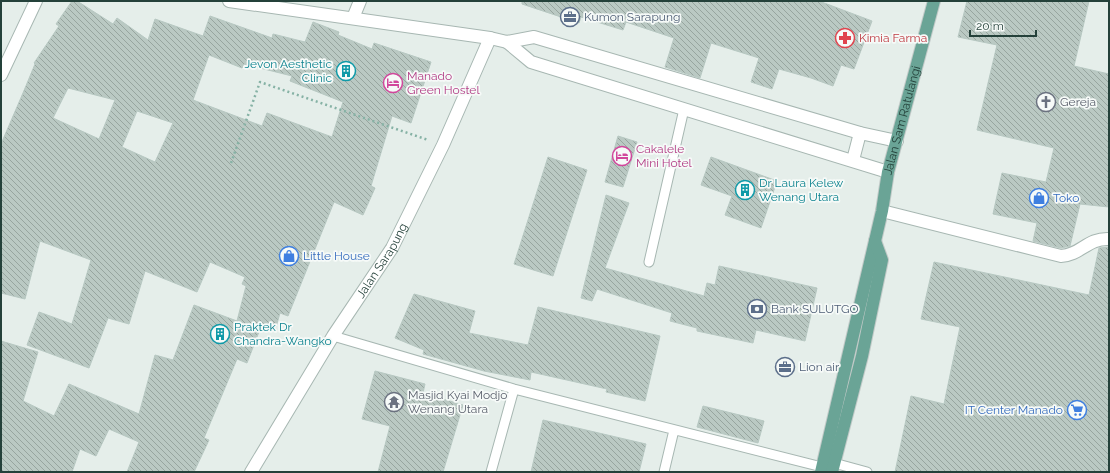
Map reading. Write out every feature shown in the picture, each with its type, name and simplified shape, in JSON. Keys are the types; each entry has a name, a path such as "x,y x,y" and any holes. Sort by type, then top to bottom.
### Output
{"main road":[{"name":"Jalan Sam Ratulangi","path":"829,470 882,211 888,172 934,1"}],"street":[{"path":"1,75 4,60 36,1"},
{"path":"229,1 490,38 507,42 534,37 860,133 897,141"},
{"path":"353,18 360,1"},
{"name":"Jalan Sarapung","path":"251,472 333,336 392,248 417,202 490,38"},
{"path":"507,42 531,62 888,172"},
{"path":"853,160 860,133"},
{"path":"882,211 1061,256 1073,254 1095,240 1109,239"}],"lane":[{"path":"648,262 684,109"},
{"path":"333,336 514,389 829,470 867,472"},
{"path":"490,472 514,389"},
{"path":"664,472 674,430"}],"path":[{"path":"231,163 260,82 443,145"}],"building":[{"path":"72,1 77,1 113,24 117,18 148,40 155,19 203,36 210,16 272,38 273,34 305,42 313,22 339,32 338,35 372,49 374,43 431,62 411,123 392,116 371,186 375,188 363,215 334,202 288,316 280,313 276,327 262,324 247,363 237,359 204,438 209,440 194,472 127,472 139,442 109,429 96,456 80,449 72,472 1,472 1,341 38,352 23,401 54,416 69,384 139,414 155,355 173,360 194,305 237,321 246,286 242,284 245,277 210,262 197,292 145,271 129,324 108,318 89,368 27,345 39,312 72,324 91,260 40,241 25,299 1,293 1,144 35,64 34,63 59,26 56,24","holes":["209,55 242,68 244,64 292,76 290,81 343,102 332,137 267,113 262,126 193,100","68,88 115,100 99,139 53,118","137,111 173,123 155,162 122,147"]},
{"path":"522,1 819,1 872,21 854,69 841,65 833,86 779,69 772,89 751,82 759,58 711,43 700,78 665,67 674,38 626,22 623,30 581,17 579,23 522,4"},
{"path":"967,1 1089,1 1074,66 1109,74 1109,207 1080,204 1070,246 1061,248 1033,241 1037,223 993,214 1002,173 1046,182 1054,148 977,130 997,45 958,37"},
{"name":"Cakalele Mini Hotel","path":"618,136 637,142 623,187 605,182"},
{"path":"548,157 587,170 553,276 514,264"},
{"name":"Dr Laura Kelew Wenang Utara","path":"711,157 777,181 761,228 725,215 732,196 701,185"},
{"path":"606,195 629,203 605,268 704,296 707,283 715,285 719,266 817,288 805,341 756,330 753,343 697,331 697,328 670,321 672,313 597,289 592,301 581,298"},
{"path":"1109,247 1109,472 895,472 911,396 944,404 960,327 921,319 934,262 1089,295 1099,248"},
{"path":"414,294 475,311 469,333 528,345 538,307 660,336 645,401 606,392 607,389 531,372 530,380 484,371 423,354 424,350 395,338"},
{"path":"375,371 425,384 423,393 463,405 443,472 378,472 390,426 362,419"},
{"path":"703,406 764,421 758,443 697,427"},
{"path":"543,420 646,444 639,472 531,472"}],"place":[{"name":"Kumon Sarapung","path":"570,17"},
{"name":"Kimia Farma","path":"845,38"},
{"name":"Jevon Aesthetic Clinic","path":"346,71"},
{"name":"Manado Green Hostel","path":"393,83"},
{"name":"Gereja","path":"1046,102"},
{"name":"Cakalele Mini Hotel","path":"622,156"},
{"name":"Dr Laura Kelew Wenang Utara","path":"745,190"},
{"name":"Toko","path":"1039,198"},
{"name":"Little House","path":"289,256"},
{"name":"Bank SULUTGO","path":"757,309"},
{"name":"Praktek Dr Chandra-Wangko","path":"220,334"},
{"name":"Lion air","path":"785,367"},
{"name":"Masjid Kyai Modjo Wenang Utara","path":"394,402"},
{"name":"IT Center Manado","path":"1077,410"}]}
